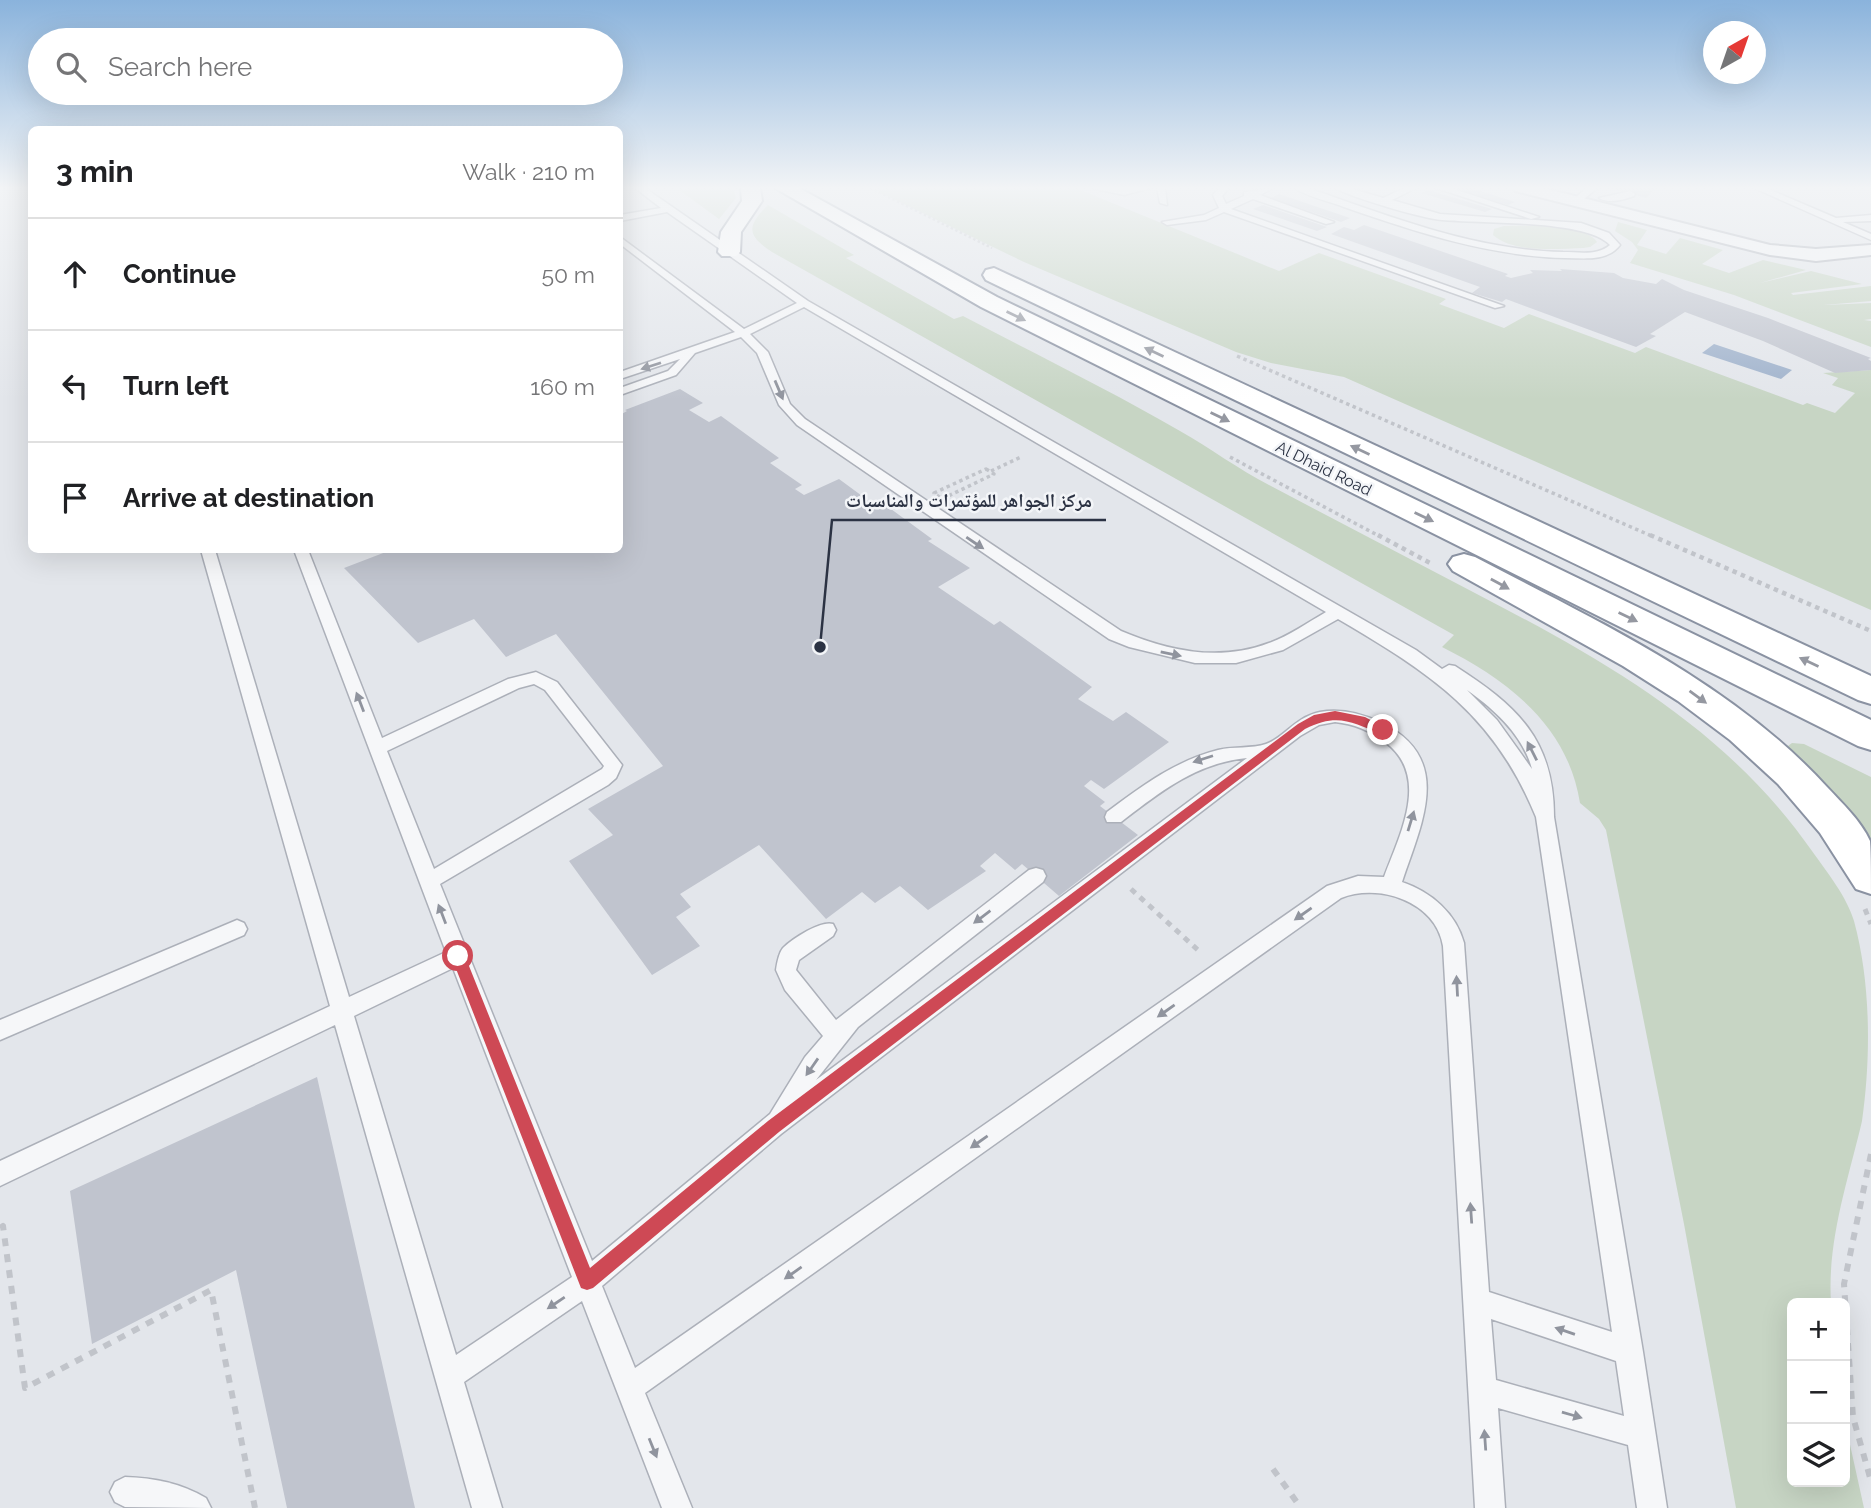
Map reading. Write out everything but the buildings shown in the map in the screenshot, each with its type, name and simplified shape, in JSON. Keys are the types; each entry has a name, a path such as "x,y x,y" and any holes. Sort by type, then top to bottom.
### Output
{"highway":[{"name":"Al Dhaid Road","path":"911,258 989,302 1254,434 1871,736"},
{"name":"Al Dhaid Road","path":"964,258 1027,292 1871,691"},
{"path":"1254,434 1379,516 1609,641 1697,696 1734,723 1805,790 1837,827 1867,890"},
{"path":"1464,500 1507,509 1581,533 1871,663"}],"lane":[{"path":"644,258 743,333 762,352 785,405 800,422 1115,635 1140,647 1168,654 1197,659 1226,658 1253,654 1276,646 1338,612"},
{"path":"738,258 804,303 1383,638 1437,672 1484,714 1521,763 1545,817 1630,1352 1652,1508"},
{"path":"1364,258 1499,306"},
{"path":"623,375 743,333 804,303"},
{"path":"623,391 672,373 692,352"},
{"path":"209,553 487,1508"},
{"path":"302,553 458,956 677,1508"},
{"path":"377,748 514,683 536,678 551,686 613,765 610,774 602,780 429,881"},
{"path":"448,1377 587,1282 773,1126 1270,750 1318,718 1335,715 1361,720 1383,730 1401,746 1419,779 1418,799 1391,886"},
{"path":"1114,817 1172,773 1193,762 1217,755 1270,750"},
{"path":"773,1126 813,1064 836,1036 867,1006 1037,876"},
{"path":"629,1388 1334,892 1360,883 1391,886 1417,897 1438,914 1451,935 1455,957 1490,1508"},
{"path":"0,1030 237,929"},
{"path":"826,930 790,955 786,970 792,983 836,1036"},
{"path":"0,1174 458,956"},
{"path":"1477,1301 1630,1352"},
{"path":"1482,1390 1642,1435"},
{"path":"125,1492 151,1492 174,1497 196,1508"}],"path":[{"path":"1236,356 1871,631"},
{"path":"1228,455 1433,564"},
{"path":"942,490 986,469 994,474 949,495"},
{"path":"1112,872 1221,971"},
{"path":"1867,890 1871,924"},
{"path":"1871,1154 1844,1284 1853,1417 1871,1481"},
{"path":"0,1228 3,1226 25,1388 211,1290 254,1508"},
{"path":"1273,1469 1301,1508"}],"green space":[{"path":"783,258 847,258 954,319 963,316 1099,387 1180,431 1258,479 1522,618 1615,671 1659,701 1741,768 1778,807 1830,876 1851,912 1864,970 1868,1021 1862,1121 1835,1234 1831,1298 1787,1298 1787,1487 1850,1487 1850,1445 1864,1508 1736,1508 1684,1224 1606,830 1599,819 1580,803 1563,751 1531,708 1490,674 1442,647 1454,635"},
{"path":"1016,258 1248,258 1279,271 1307,258 1334,258 1446,299 1439,304 1504,328 1529,314 1635,353 1646,347 1803,405 1807,403 1835,413 1855,393 1832,385 1838,378 1823,373 1871,370 1871,610 1344,377 1271,363 1236,352"},
{"path":"1633,258 1710,258 1702,264 1729,273 1763,260 1806,270 1760,283 1811,271 1862,284 1791,293 1793,295 1871,286 1871,301 1824,305 1871,303 1871,319 1864,320 1871,321 1871,347 1734,295 1630,263"},
{"path":"1792,743 1804,744 1871,777 1871,839 1790,752 1788,746"}],"water":[{"path":"1714,344 1792,370 1781,379 1702,353"}],"place":[{"name":"مركز الجواهر للمؤتمرات والمناسبات","path":"820,647"}],"route":[{"path":"458,956 587,1282 773,1126 1301,727 1318,718 1335,715 1361,720 1383,730"}]}
